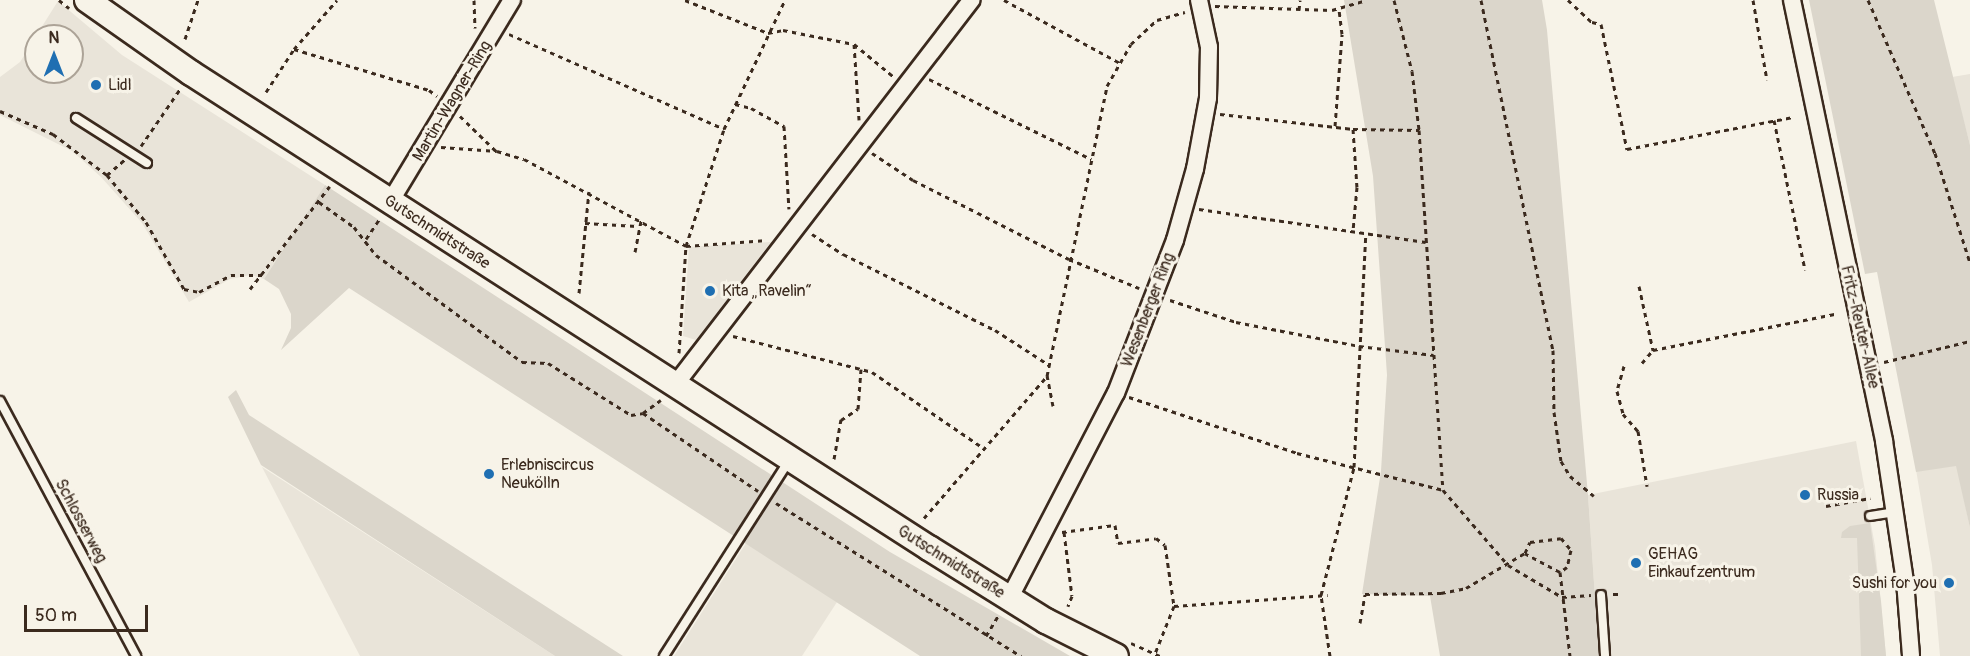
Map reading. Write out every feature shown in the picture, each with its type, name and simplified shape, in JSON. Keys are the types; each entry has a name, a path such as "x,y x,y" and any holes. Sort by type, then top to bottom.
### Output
{"street":[{"name":"Gutschmidtstraße","path":"87,0 158,52 790,459 1009,598 1116,656"},
{"name":"Martin-Wagner-Ring","path":"390,202 512,0"},
{"path":"675,385 868,130 971,0"},
{"name":"Fritz-Reuter-Allee","path":"1792,0 1869,366 1896,512 1911,656"},
{"name":"Wesenberger Ring","path":"1009,598 1116,393 1156,295 1185,207 1206,113 1210,65 1200,4"}],"lane":[{"path":"76,118 132,156 147,163"},
{"name":"Schlosserweg","path":"0,401 136,656"},
{"path":"664,656 790,459"},
{"path":"1869,516 1896,512"},
{"path":"1601,595 1605,656"}],"path":[{"path":"185,39 198,0"},
{"path":"266,92 294,49 337,0"},
{"path":"685,0 768,33 783,30 854,44 903,86"},
{"path":"678,358 686,246 724,129 785,0"},
{"path":"1004,0 1120,63"},
{"path":"1299,10 1300,0"},
{"path":"1053,406 1047,376 1069,259 1107,86 1131,44 1157,20 1200,4 1299,10 1339,8 1366,0"},
{"path":"1394,0 1412,72 1419,130 1443,490"},
{"path":"1481,0 1553,350 1559,451 1570,476 1594,496"},
{"path":"1568,0 1592,22 1601,24 1627,149 1793,117"},
{"path":"1753,0 1767,80"},
{"path":"1868,0 1935,153 1970,263"},
{"path":"1335,126 1342,34 1339,8"},
{"path":"496,28 724,129"},
{"path":"854,44 859,123 868,130"},
{"path":"294,49 429,90 450,106 497,152"},
{"path":"914,72 1091,159"},
{"path":"106,175 132,156 180,89"},
{"path":"735,104 751,108 784,126 789,215 797,225 843,254 995,330 1049,364"},
{"path":"0,111 53,134 106,175 146,222 184,289 199,292 231,275 262,275"},
{"path":"1206,113 1353,129 1419,130"},
{"path":"1774,120 1805,270"},
{"path":"1353,129 1357,187 1353,232"},
{"path":"858,144 913,180 1069,259 1156,295 1236,322 1361,346 1433,355"},
{"path":"425,146 497,152 524,159 588,191 686,246 773,240 781,246"},
{"path":"250,289 330,186"},
{"path":"579,293 588,191"},
{"path":"319,202 366,239 376,255 522,362 548,363 631,415 643,413 766,497 1021,656"},
{"path":"366,239 390,202"},
{"path":"1185,207 1426,242"},
{"path":"635,252 637,226 641,220"},
{"path":"585,223 637,226"},
{"path":"1330,656 1321,595 1354,467 1366,234"},
{"path":"1639,286 1653,350"},
{"path":"1642,363 1653,350 1834,314"},
{"path":"715,332 872,372 985,449"},
{"path":"1869,366 1970,341"},
{"path":"1624,366 1617,391 1623,414 1638,431 1647,486"},
{"path":"834,459 841,420 858,409 861,369"},
{"path":"924,518 1047,376"},
{"path":"1116,393 1297,453 1443,490 1508,565 1562,597 1601,595"},
{"path":"1826,506 1870,498"},
{"path":"1043,535 1115,525 1118,543 1156,538 1165,545 1174,606 1154,656"},
{"path":"1064,532 1072,596 1068,606"},
{"path":"1360,623 1365,594 1441,593 1466,588 1525,553 1530,542 1555,538 1566,541 1571,550 1569,562 1560,572 1570,656"},
{"path":"1525,553 1560,572"},
{"path":"1174,606 1328,595"},
{"path":"986,636 1009,598"}],"shaded area":[{"path":"1344,0 1542,0 1547,30 1588,495 1599,656 1440,656 1430,596 1362,594 1381,471 1387,375 1373,176"},
{"path":"1809,0 1934,0 1970,145 1970,528 1956,466 1916,472 1877,272 1865,274"},
{"path":"58,1 122,55 325,185 264,279 251,275 230,279 189,302 142,223 101,177 72,151 0,115 0,77 20,62 24,56 24,84 84,84 84,24 44,24"},
{"path":"1970,74 1970,145 1952,77"},
{"path":"325,185 890,552 1070,656 920,656 349,288 281,350 291,328 291,314 279,289 264,279"},
{"name":"Kita „Ravelin“","path":"771,242 696,340 683,336 689,247"},
{"path":"236,390 249,415 623,656 555,656 261,465 228,397"},
{"path":"1947,416 1970,528 1970,656 1940,656 1932,565 1908,422"},
{"path":"1856,441 1875,546 1886,656 1599,656 1588,495"},
{"path":"262,467 555,656 360,656"},
{"path":"1870,523 1886,656 1861,656 1857,538 1841,538 1842,532 1850,526"},
{"path":"746,543 837,602 802,656 674,656"}],"place":[{"name":"Lidl","path":"96,85"},
{"name":"Kita „Ravelin“","path":"710,291"},
{"name":"Erlebniscircus Neukölln","path":"489,474"},
{"name":"Russia","path":"1805,495"},
{"name":"GEHAG Einkaufzentrum","path":"1636,563"},
{"name":"Sushi for you","path":"1949,583"}]}
